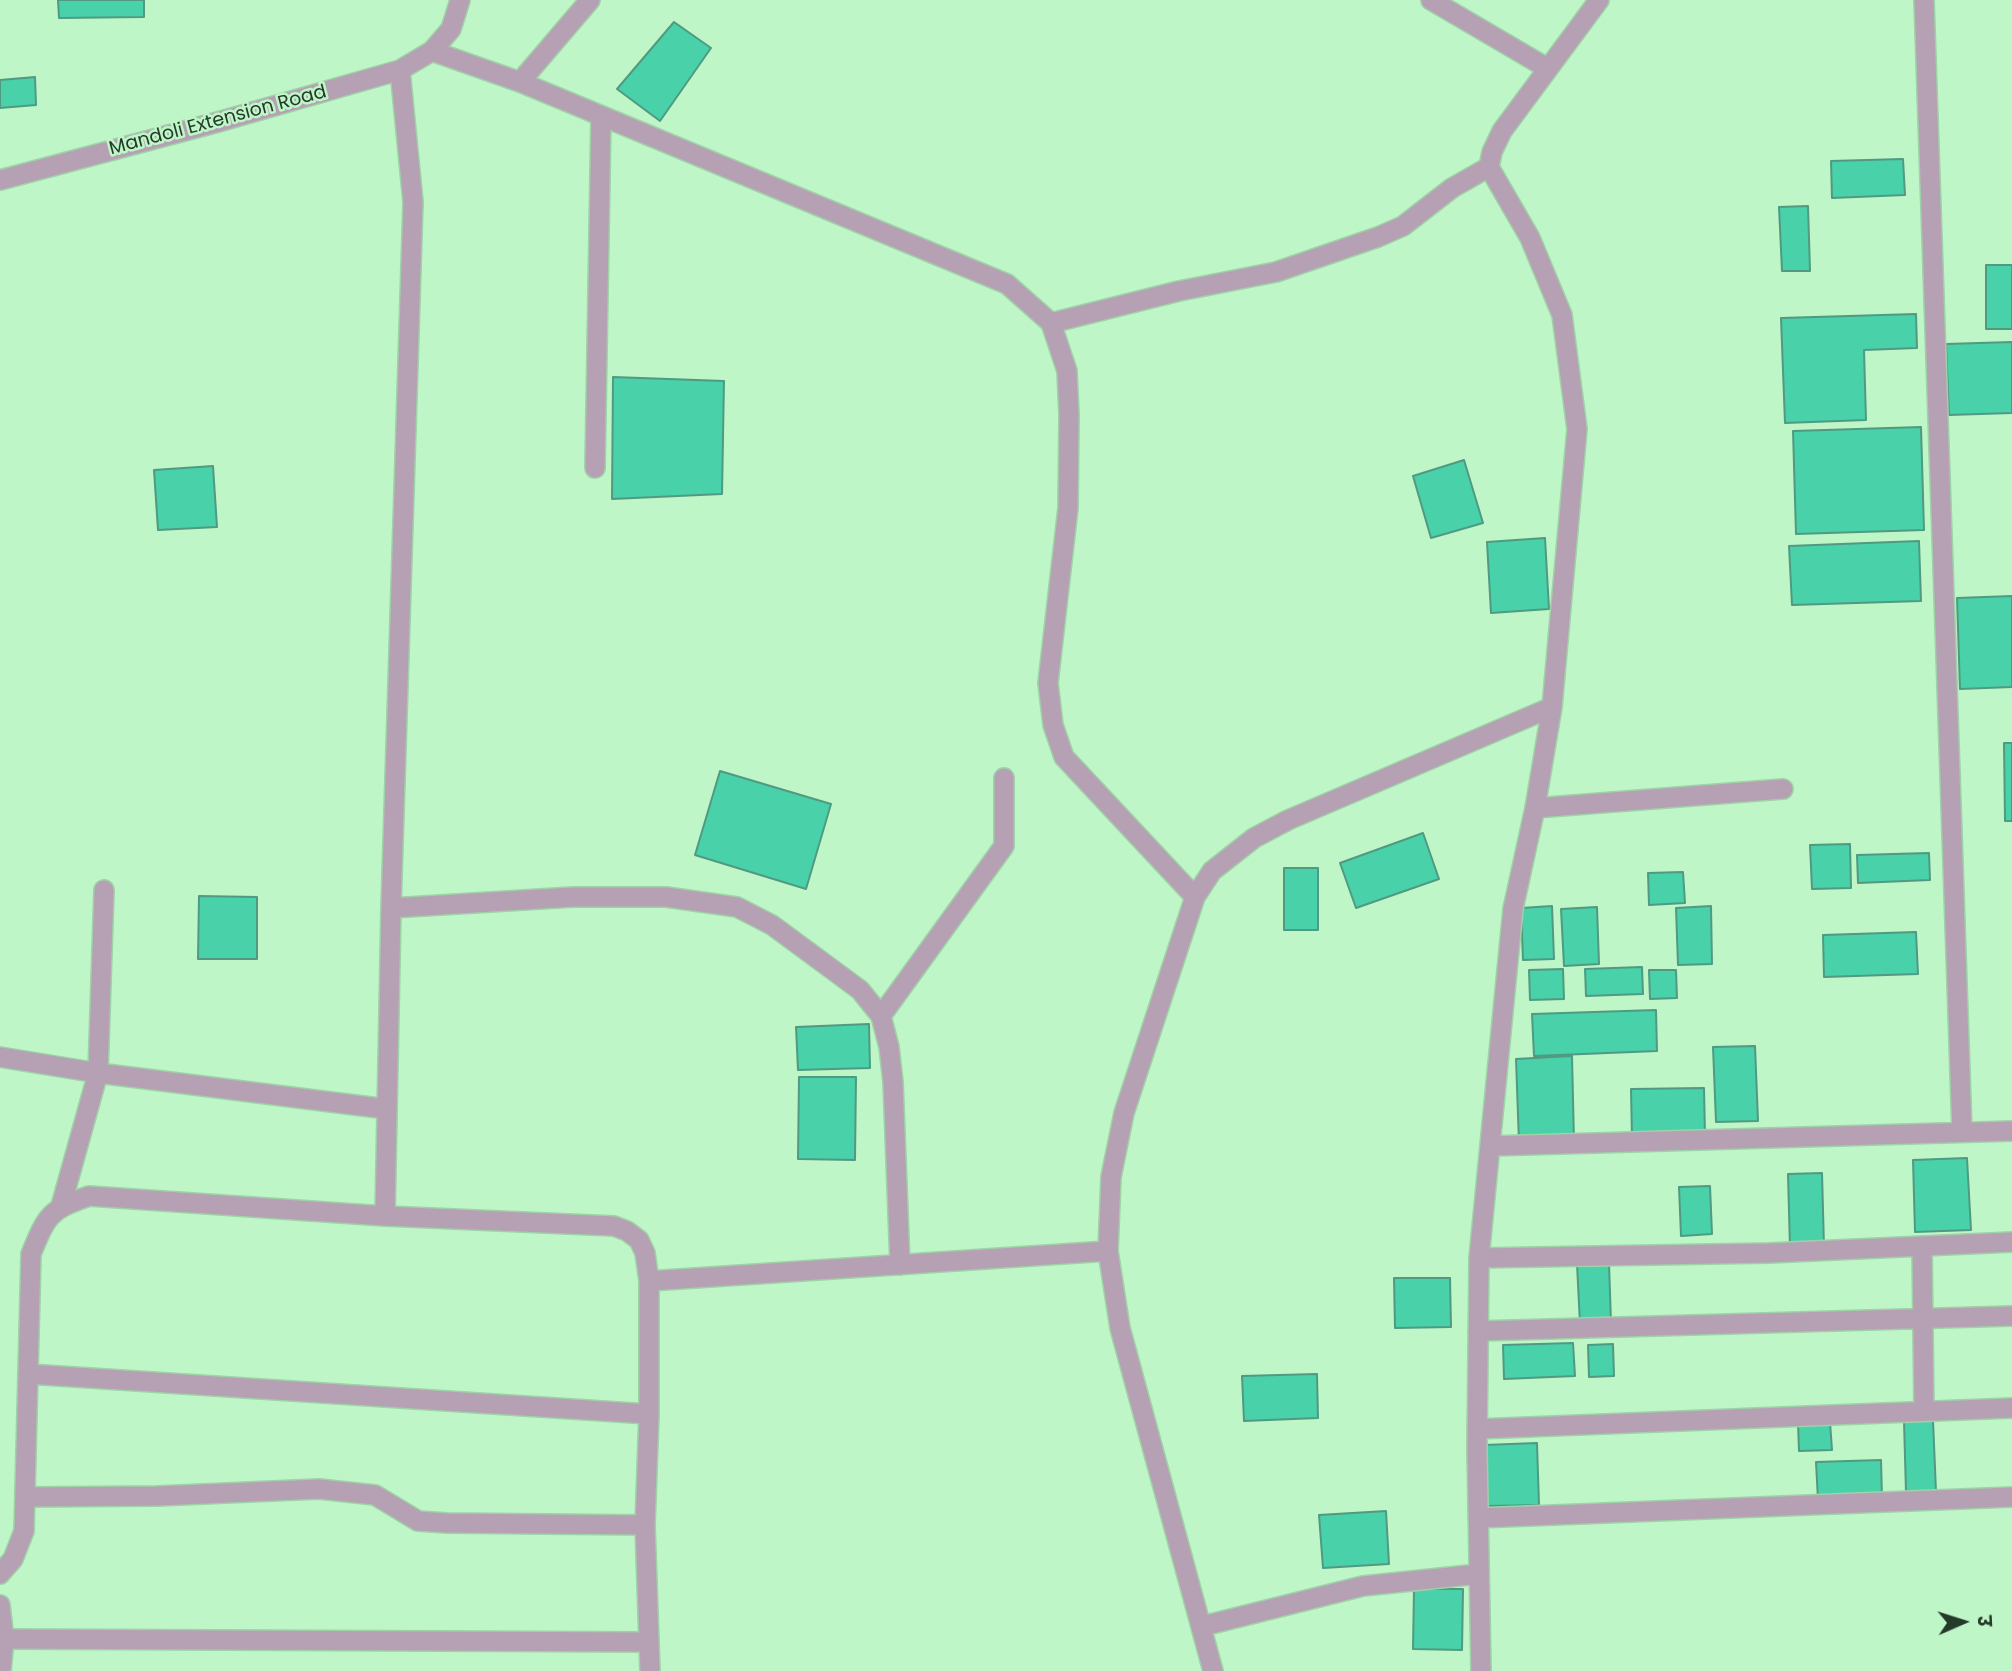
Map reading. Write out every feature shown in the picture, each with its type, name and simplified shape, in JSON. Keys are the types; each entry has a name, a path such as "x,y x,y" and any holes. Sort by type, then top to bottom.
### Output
{"street":[{"path":"460,0 451,29 432,51 520,82 1007,284 1051,323 1067,371 1069,415 1068,508 1048,683 1053,726 1064,757 1195,897"},
{"path":"520,82 590,0"},
{"path":"1431,0 1548,68"},
{"path":"1481,1671 1477,1429 1479,1258 1513,909 1535,808 1552,707 1577,429 1562,315 1530,239 1489,167 1492,152 1502,131 1599,0"},
{"path":"1924,0 1962,1132"},
{"name":"Mandoli Extension Road","path":"0,180 400,70 432,51"},
{"path":"385,1216 391,908 413,202 400,70"},
{"path":"595,468 601,116"},
{"path":"1051,323 1179,291 1276,272 1378,237 1403,226 1452,188 1489,167"},
{"path":"1213,1671 1203,1626 1120,1328 1108,1251 1111,1177 1124,1113 1195,897 1212,871 1254,838 1287,820 1552,707"},
{"path":"881,1016 1004,846 1004,778"},
{"path":"1535,808 1783,789"},
{"path":"61,1206 98,1073 104,890"},
{"path":"391,908 573,897 666,897 737,907 772,925 860,990 881,1016 889,1047 892,1082 900,1265"},
{"path":"0,1057 98,1073 387,1109"},
{"path":"1491,1146 2012,1131"},
{"path":"0,1574 13,1559 24,1531 31,1254 43,1224 61,1206 89,1196 385,1216 614,1226 639,1240 645,1253 649,1281 649,1414 645,1525 650,1671"},
{"path":"1479,1258 1769,1253 2012,1242"},
{"path":"1922,1246 1924,1411"},
{"path":"649,1281 1108,1251"},
{"path":"1478,1331 2012,1316"},
{"path":"28,1374 649,1414"},
{"path":"1477,1429 2012,1408"},
{"path":"26,1497 157,1496 319,1489 375,1494 418,1521 645,1525"},
{"path":"1478,1518 2012,1497"},
{"path":"1203,1626 1363,1586 1479,1574"},
{"path":"0,1605 4,1639 1,1671"},
{"path":"4,1639 649,1642"}],"building":[{"path":"58,0 144,0 144,17 59,18"},
{"path":"674,22 711,48 660,121 617,89"},
{"path":"35,77 36,105 0,108 0,80"},
{"path":"1903,159 1905,195 1832,198 1831,161"},
{"path":"1808,206 1810,271 1782,271 1779,207"},
{"path":"1986,265 2012,265 2012,329 1986,329"},
{"path":"1916,314 1917,348 1864,350 1866,420 1785,423 1781,318"},
{"path":"2012,342 2012,413 1949,415 1946,344"},
{"path":"613,377 724,381 722,494 612,499"},
{"path":"1921,427 1924,530 1796,534 1793,431"},
{"path":"1464,460 1483,523 1431,538 1413,476"},
{"path":"213,466 217,527 158,530 154,470"},
{"path":"1545,538 1549,609 1491,613 1487,542"},
{"path":"1919,541 1921,601 1792,605 1789,546"},
{"path":"2012,596 2012,687 1960,689 1957,598"},
{"path":"2004,743 2012,743 2012,821 2005,821"},
{"path":"720,771 831,804 806,889 695,855"},
{"path":"1423,833 1439,879 1356,908 1340,863"},
{"path":"1850,844 1851,888 1812,889 1810,845"},
{"path":"1929,853 1930,880 1858,883 1857,855"},
{"path":"1284,868 1318,868 1318,930 1284,930"},
{"path":"1683,872 1685,903 1649,905 1648,873"},
{"path":"199,896 257,897 257,959 198,959"},
{"path":"1552,906 1554,959 1523,960 1521,908"},
{"path":"1711,906 1712,964 1678,965 1676,908"},
{"path":"1597,907 1599,964 1564,966 1561,909"},
{"path":"1916,932 1918,974 1824,977 1823,935"},
{"path":"1642,967 1643,994 1586,996 1585,969"},
{"path":"1563,969 1564,999 1530,1000 1529,970"},
{"path":"1649,970 1676,970 1677,998 1650,999"},
{"path":"1656,1010 1657,1051 1534,1056 1532,1014"},
{"path":"869,1024 870,1068 798,1070 796,1027"},
{"path":"1755,1046 1758,1121 1716,1122 1713,1047"},
{"path":"1572,1056 1574,1142 1519,1143 1516,1059"},
{"path":"799,1077 856,1077 855,1160 798,1159"},
{"path":"1704,1088 1705,1136 1632,1138 1631,1089"},
{"path":"1967,1158 1971,1230 1915,1232 1913,1160"},
{"path":"1822,1173 1824,1247 1790,1248 1788,1174"},
{"path":"1710,1186 1712,1234 1681,1236 1679,1187"},
{"path":"1609,1263 1611,1323 1580,1324 1577,1264"},
{"path":"1394,1278 1450,1278 1451,1327 1395,1328"},
{"path":"1573,1343 1575,1376 1504,1379 1503,1345"},
{"path":"1613,1344 1614,1376 1589,1377 1588,1345"},
{"path":"1317,1374 1318,1418 1244,1421 1242,1376"},
{"path":"1933,1420 1936,1492 1906,1493 1904,1421"},
{"path":"1830,1422 1832,1450 1799,1451 1798,1423"},
{"path":"1537,1443 1539,1505 1487,1506 1484,1445"},
{"path":"1881,1460 1882,1498 1818,1500 1816,1462"},
{"path":"1386,1511 1389,1564 1323,1568 1319,1515"},
{"path":"1414,1589 1463,1589 1462,1650 1413,1649"}]}
